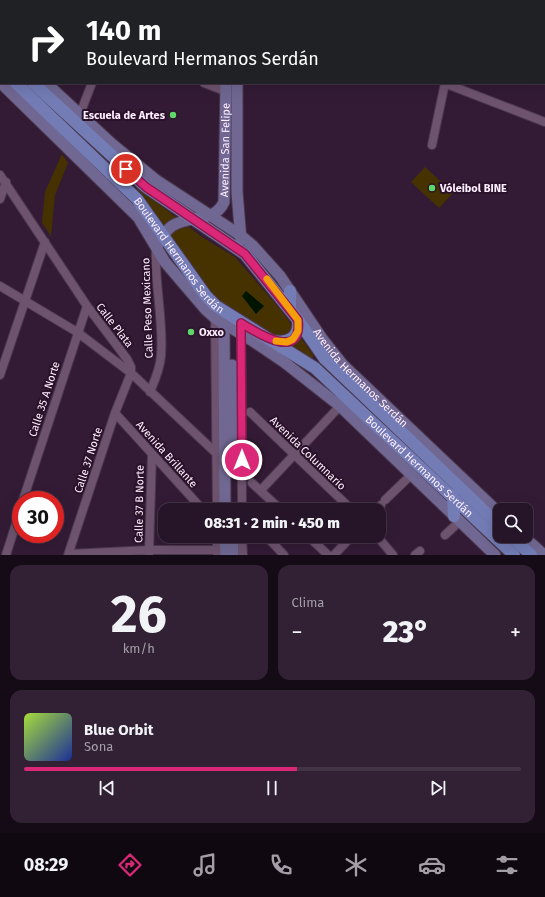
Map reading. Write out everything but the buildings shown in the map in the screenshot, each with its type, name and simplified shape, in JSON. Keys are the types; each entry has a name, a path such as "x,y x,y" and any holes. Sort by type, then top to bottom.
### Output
{"main road":[{"path":"3,84 138,217 159,242 172,226 183,221 211,216"},
{"name":"Boulevard Hermanos Serdán","path":"17,84 129,190 144,209 159,242 230,322 272,340 314,368 453,496 493,527"},
{"name":"Boulevard Hermanos Serdán","path":"34,84 78,119 90,135 146,187 245,254 290,309 325,359 493,527"},
{"name":"Avenida Hermanos Serdán","path":"47,84 78,119 104,137 156,180 240,235 265,258 290,291 323,340 343,365 493,507"},
{"name":"Avenida San Felipe","path":"237,84 237,192 240,235 245,254"},
{"name":"Avenida San Felipe","path":"211,216 220,210 224,202 225,87"},
{"path":"90,135 104,137 106,151"},
{"path":"224,153 237,154"},
{"path":"290,291 290,309"},
{"path":"272,340 282,342 293,339 298,331 298,320"},
{"path":"230,322 340,406 495,555"},
{"path":"225,503 230,322"},
{"path":"225,461 232,503"},
{"path":"453,496 457,519"},
{"path":"226,543 228,553"},
{"path":"228,553 231,543"},
{"path":"494,543 504,555"},
{"name":"Boulevard Hermanos Serdán","path":"505,543 514,555"},
{"path":"518,543 531,555"},
{"path":"531,543 544,555"}],"street":[{"path":"78,119 92,84"},
{"path":"209,84 225,87"},
{"path":"432,145 445,84"},
{"path":"448,84 545,122"},
{"name":"Calle Plata","path":"0,175 87,306 127,358 131,373 225,461"},
{"path":"0,199 6,182"},
{"path":"0,375 45,242"},
{"name":"Calle Peso Mexicano","path":"150,392 158,372 161,356 155,264 159,242"},
{"path":"0,286 77,332 131,373"},
{"name":"Calle 35 A Norte","path":"26,491 77,332 87,306"},
{"path":"230,322 242,503"},
{"name":"Calle 37 Norte","path":"69,555 115,413 131,373"},
{"path":"260,490 340,406"},
{"name":"Avenida Columnario","path":"250,412 345,503"},
{"name":"Avenida Brillante","path":"115,413 197,503"},
{"name":"Calle 37 B Norte","path":"150,552 152,454"},
{"path":"218,503 225,461"},
{"path":"383,503 411,475"},
{"path":"252,483 274,503"},
{"path":"445,535 457,519"},
{"path":"6,555 12,536"},
{"path":"222,543 228,553"},
{"path":"228,553 236,543"},
{"path":"273,543 284,555"},
{"path":"315,543 328,555"},
{"path":"334,555 345,543"},
{"path":"383,543 393,555"},
{"path":"69,555 150,552 228,553"}],"shaded area":[{"path":"62,154 68,163 55,195 51,236 42,223 45,192"},
{"name":"Vóleibol BINE","path":"425,167 453,193 439,208 411,182"},
{"path":"139,189 202,237 235,257 280,309 314,356 310,360 220,303 178,252 134,190"},
{"path":"246,291 264,306 256,314 242,296"}],"slow traffic":[{"path":"267,279 298,320 298,331 293,339 287,342 276,341"}],"place":[{"name":"Escuela de Artes","path":"173,115"},
{"name":"Vóleibol BINE","path":"432,188"},
{"name":"Oxxo","path":"191,332"}],"route":[{"path":"126,169 146,187 224,238 245,254 298,320 299,327 297,334 293,339 287,342 272,340 241,323 242,460"}]}
